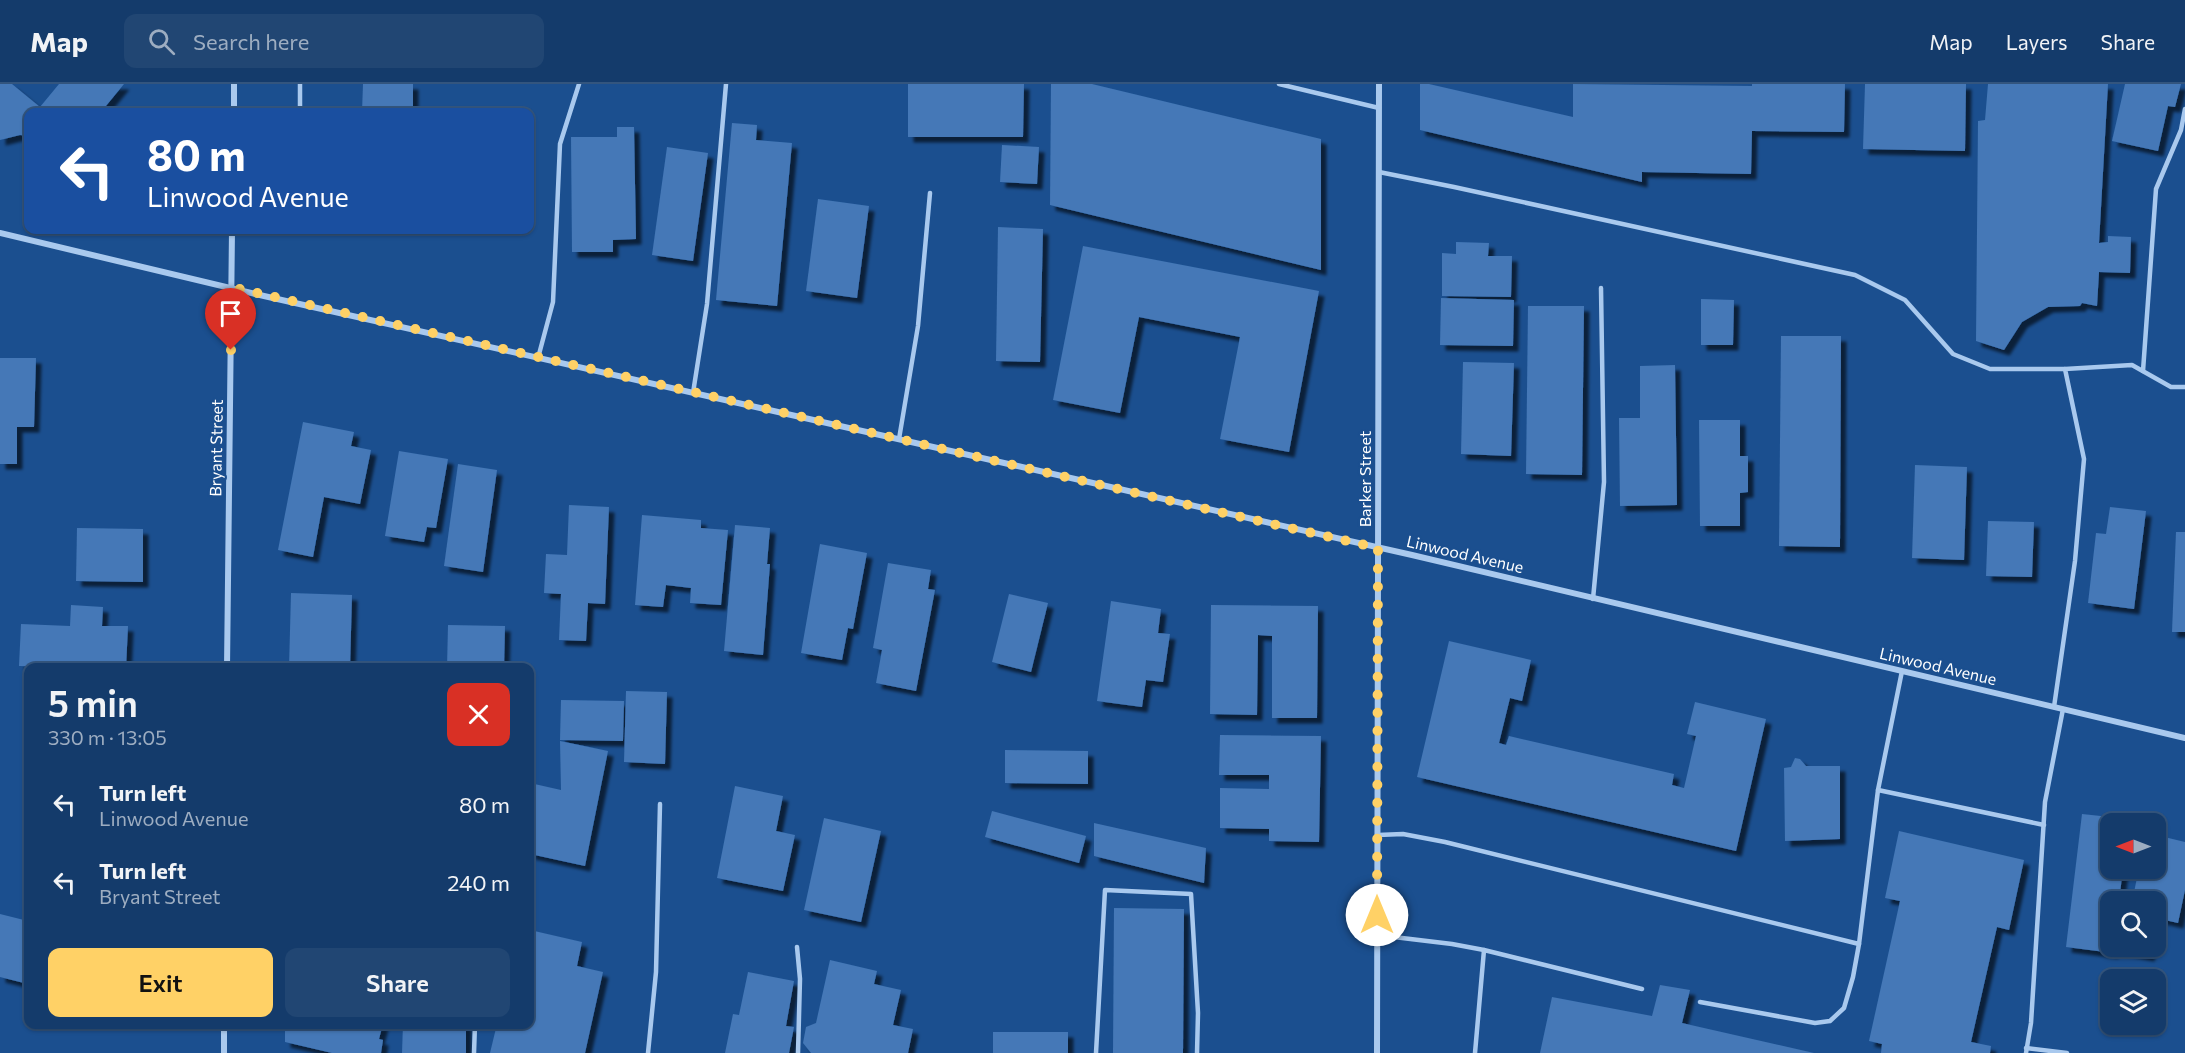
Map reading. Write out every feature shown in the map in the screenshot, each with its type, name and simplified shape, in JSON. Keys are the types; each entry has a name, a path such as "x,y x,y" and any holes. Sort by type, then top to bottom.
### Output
{"street":[{"path":"234,84 234,108"},
{"name":"Barker Street","path":"1377,1053 1379,84"},
{"name":"Linwood Avenue","path":"0,233 538,358 1378,548 2185,738"},
{"name":"Bryant Street","path":"227,663 232,234"},
{"path":"224,1029 224,1053"}],"lane":[{"path":"300,84 300,108"},
{"path":"538,358 553,302 560,144 579,84"},
{"path":"693,393 707,304 726,84"},
{"path":"1279,84 1379,108"},
{"path":"2143,371 2156,189 2181,130 2185,109"},
{"path":"1379,172 1855,275 1905,300 1953,354 1990,369 2132,366 2170,387 2185,387"},
{"path":"899,439 918,326 930,193"},
{"path":"1593,599 1604,482 1601,288"},
{"path":"2054,707 2075,561 2084,459 2065,369"},
{"path":"1700,1002 1815,1023 1830,1021 1844,1008 1859,944 1878,790 1902,671"},
{"path":"2063,709 2045,802 2031,1023 2026,1050 2067,1053"},
{"path":"1878,790 2044,825"},
{"path":"648,1053 656,972 660,804"},
{"path":"1378,835 1403,834 1435,840 1859,944"},
{"path":"1096,1053 1105,891 1191,894 1198,1013 1197,1053"},
{"path":"1377,935 1484,950 1642,989"},
{"path":"797,947 800,979 798,1053"},
{"path":"1475,1053 1484,950"},
{"path":"474,1053 475,1029"}],"building":[{"path":"0,84 12,84 40,107 59,84 124,84 104,108 24,108 24,136 0,140"},
{"path":"363,84 413,84 413,108 362,108"},
{"path":"908,84 1024,84 1023,137 908,137"},
{"path":"1051,84 1092,84 1321,139 1321,270 1050,205"},
{"path":"1420,84 1429,84 1573,117 1573,84 1752,86 1752,84 1845,84 1844,132 1752,131 1751,174 1642,172 1642,182 1420,130"},
{"path":"1865,84 1966,84 1965,151 1863,149"},
{"path":"1988,84 2108,84 2099,243 2108,242 2108,236 2131,237 2130,273 2099,272 2097,306 2082,303 2080,306 2048,307 2022,322 2004,350 1976,341 1978,121 1985,120"},
{"path":"2125,84 2181,84 2175,107 2168,106 2158,151 2112,141"},
{"path":"732,123 757,125 756,140 792,143 777,306 716,300"},
{"path":"617,127 634,127 636,239 613,240 613,252 572,252 571,137 617,137"},
{"path":"1002,145 1039,147 1037,184 1000,182"},
{"path":"667,147 708,153 693,261 652,255"},
{"path":"818,199 869,206 857,298 806,291"},
{"path":"998,227 1043,229 1040,362 996,361"},
{"path":"1456,242 1489,243 1488,256 1512,256 1511,297 1442,296 1442,253 1456,254"},
{"path":"1083,246 1319,291 1289,452 1220,439 1240,337 1139,317 1120,413 1053,400"},
{"path":"1441,298 1514,300 1513,346 1440,345"},
{"path":"1701,299 1734,300 1733,345 1701,345"},
{"path":"1528,306 1584,306 1582,475 1526,474"},
{"path":"1781,336 1841,336 1840,547 1779,546"},
{"path":"0,358 36,358 34,427 17,427 17,464 0,464"},
{"path":"1463,362 1514,363 1511,456 1461,454"},
{"path":"1675,365 1677,505 1620,506 1619,418 1640,418 1640,366"},
{"path":"1699,420 1740,420 1740,456 1748,456 1748,492 1740,493 1740,526 1700,526"},
{"path":"303,422 354,432 351,446 371,450 360,504 324,497 313,557 278,550"},
{"path":"399,451 448,459 436,528 427,527 424,542 385,536"},
{"path":"458,464 497,470 483,572 444,566"},
{"path":"1915,465 1967,467 1964,560 1912,558"},
{"path":"569,505 609,507 605,604 588,603 586,641 559,640 561,594 544,593 546,554 567,555"},
{"path":"2110,507 2146,511 2134,609 2088,603 2096,533 2106,534"},
{"path":"642,515 701,520 701,528 728,530 721,605 690,603 691,588 666,585 663,607 635,605"},
{"path":"1988,521 2034,522 2032,577 1986,576"},
{"path":"735,525 770,528 767,564 770,564 763,655 724,651"},
{"path":"77,528 143,529 143,582 76,581"},
{"path":"2176,532 2185,532 2185,632 2172,632"},
{"path":"820,544 867,553 853,629 848,628 842,660 801,653"},
{"path":"888,563 931,570 928,589 935,590 916,691 876,683 882,650 873,648"},
{"path":"291,593 352,595 350,663 289,663"},
{"path":"1009,594 1048,603 1031,672 992,662"},
{"path":"1111,601 1161,609 1158,633 1170,634 1163,682 1146,680 1142,707 1097,701"},
{"path":"71,605 103,607 102,626 128,626 126,663 24,663 24,666 19,666 21,624 70,626"},
{"path":"1211,605 1318,606 1317,718 1272,718 1272,636 1258,635 1257,715 1210,714"},
{"path":"448,625 505,626 504,663 447,663"},
{"path":"1449,641 1531,660 1522,701 1510,698 1499,743 1506,745 1509,736 1674,774 1672,785 1684,788 1696,736 1687,734 1695,702 1766,719 1736,851 1417,777"},
{"path":"626,691 667,692 665,764 624,762"},
{"path":"561,700 624,701 623,741 560,740"},
{"path":"1220,735 1321,736 1319,842 1269,841 1269,829 1220,828 1220,788 1269,789 1269,775 1219,775"},
{"path":"560,741 608,751 585,866 534,855 534,784 561,790"},
{"path":"1005,750 1088,751 1088,784 1005,783"},
{"path":"1795,758 1800,759 1806,766 1840,766 1840,839 1785,841 1784,768 1791,767"},
{"path":"735,786 783,796 776,831 795,835 783,891 717,878"},
{"path":"992,811 1086,836 1079,863 985,837"},
{"path":"2082,814 2100,816 2100,879 2122,879 2120,891 2100,891 2100,951 2066,947"},
{"path":"824,818 881,831 861,922 804,910"},
{"path":"1094,823 1206,848 1204,883 1094,856"},
{"path":"1899,831 2024,860 2009,930 1997,927 1971,1042 1991,1046 1990,1053 1881,1053 1882,1044 1869,1041 1900,901 1885,898"},
{"path":"2166,837 2185,842 2185,890 2178,923 2166,920 2166,891 2134,891 2137,879 2166,879"},
{"path":"1114,908 1184,909 1183,1053 1113,1053"},
{"path":"0,914 24,920 24,983 0,977"},
{"path":"534,931 582,942 577,966 603,972 585,1053 490,1053 496,1029 534,1029"},
{"path":"830,960 877,971 874,984 901,990 893,1025 913,1029 908,1053 811,1053 803,1043 806,1027 816,1023"},
{"path":"748,972 794,981 786,1026 794,1027 789,1053 725,1053 733,1014 739,1015"},
{"path":"1660,985 1690,990 1682,1023 1814,1053 1540,1053 1552,997 1652,1016"},
{"path":"285,1029 382,1029 379,1039 383,1040 381,1053 332,1053 285,1042"},
{"path":"403,1029 466,1029 466,1053 402,1053"},
{"path":"993,1032 1068,1032 1068,1053 993,1053"}],"route":[{"path":"231,350 231,287 1378,548 1377,915"}]}
